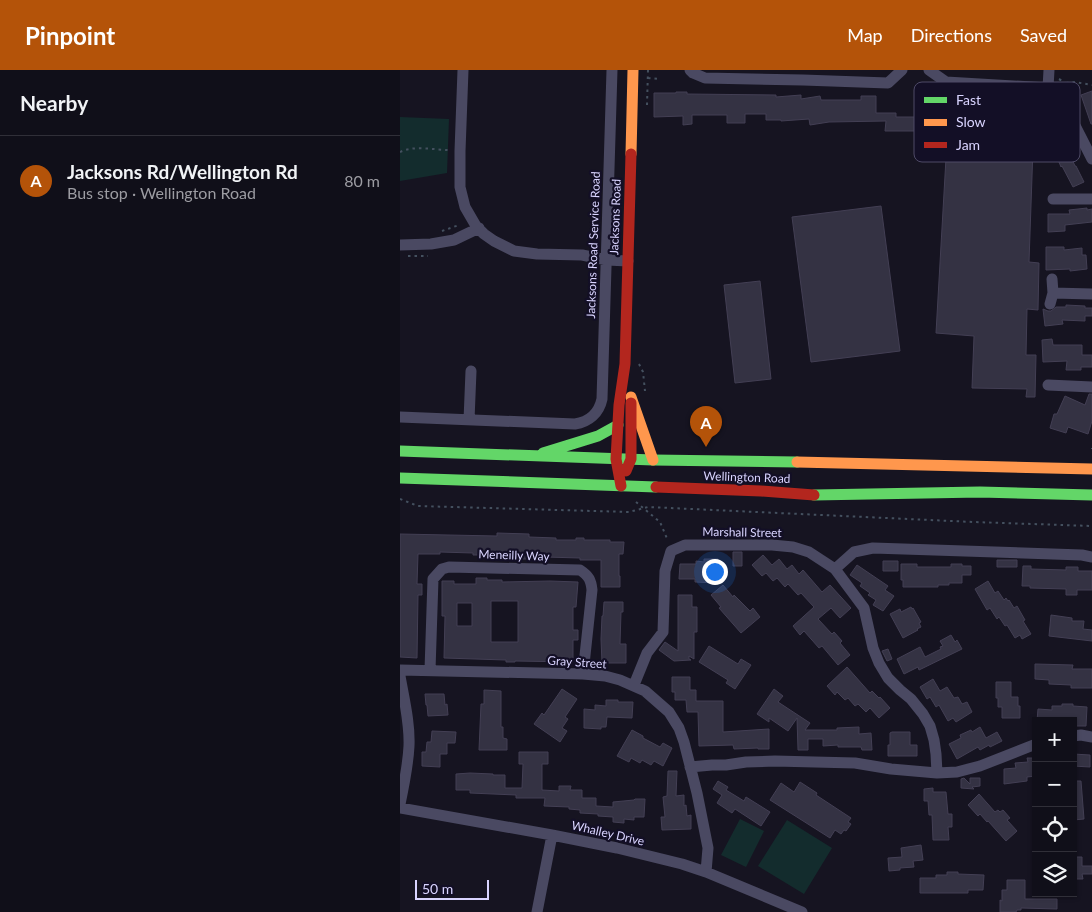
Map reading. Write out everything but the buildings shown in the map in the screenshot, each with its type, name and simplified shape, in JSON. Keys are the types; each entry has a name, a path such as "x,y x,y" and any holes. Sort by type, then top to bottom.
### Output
{"main road":[{"name":"Jacksons Road","path":"621,486 616,459 619,404 625,364 633,70"},
{"name":"Jacksons Road","path":"621,486 630,459 631,397 625,364"},
{"path":"631,397 653,460"},
{"path":"532,456 583,442 618,425"},
{"name":"Wellington Road","path":"400,450 616,459 842,462 1092,469"},
{"name":"Wellington Road","path":"400,478 818,494 980,492 1092,495"}],"street":[{"path":"463,70 460,188 465,207 476,225 494,241 514,251 537,254 628,257"},
{"name":"Jacksons Road Service Road","path":"469,420 575,424 592,417 598,410 602,399 612,70"},
{"path":"690,70 705,78 803,75 888,83 902,70"},
{"path":"929,70 946,82"},
{"path":"1080,135 1092,159"},
{"path":"1053,199 1092,199"},
{"path":"400,245 431,244 460,238 476,225"},
{"path":"1052,279 1052,298 1092,294"},
{"path":"400,417 469,420 471,370"},
{"path":"1048,385 1092,387"},
{"name":"Marshall Street","path":"634,685 647,653 663,632 665,571 671,552 685,545 772,545 793,547 809,552 835,569 864,608 873,648 879,663 888,678 911,699 930,726 934,740 937,772"},
{"path":"835,569 854,552 873,548 1082,555 1092,557"},
{"name":"Meneilly Way","path":"430,670 433,579 442,569 449,567 580,570 591,580 592,590 584,674"},
{"name":"Gray Street","path":"400,670 584,674 605,676 634,685 645,691 668,712 679,728 684,742 708,848 701,871"},
{"path":"400,676 409,745 400,804"},
{"path":"1077,736 1092,737"},
{"path":"691,771 712,765 775,760 855,763 891,769 957,772 980,766 1032,746"},
{"name":"Whalley Drive","path":"400,808 552,834 682,864 801,912"},
{"path":"537,912 552,834"}],"path":[{"path":"647,106 648,70"},
{"path":"648,78 659,79"},
{"path":"400,152 416,148 460,151"},
{"path":"637,359 643,372 646,398"},
{"path":"400,499 418,506 630,512 648,507 1092,526"}],"green space":[{"path":"400,117 449,119 447,173 400,181"},
{"path":"740,819 764,831 746,867 721,855"},
{"path":"787,820 832,848 804,894 758,866"}],"traffic: fast":[{"path":"543,453 598,436 618,425"},
{"path":"400,451 653,460 797,462"},
{"path":"400,478 656,487"},
{"path":"814,495 980,492 1092,495"}],"traffic: slow":[{"path":"631,154 633,70"},
{"path":"631,397 653,460"},
{"path":"797,462 1092,469"}],"traffic: jam":[{"path":"621,486 616,459 619,405 625,364 631,154"},
{"path":"626,471 631,459 631,403"},
{"path":"656,487 814,495"}],"place":[{"name":"Jacksons Rd/Wellington Rd","path":"706,447"}]}
